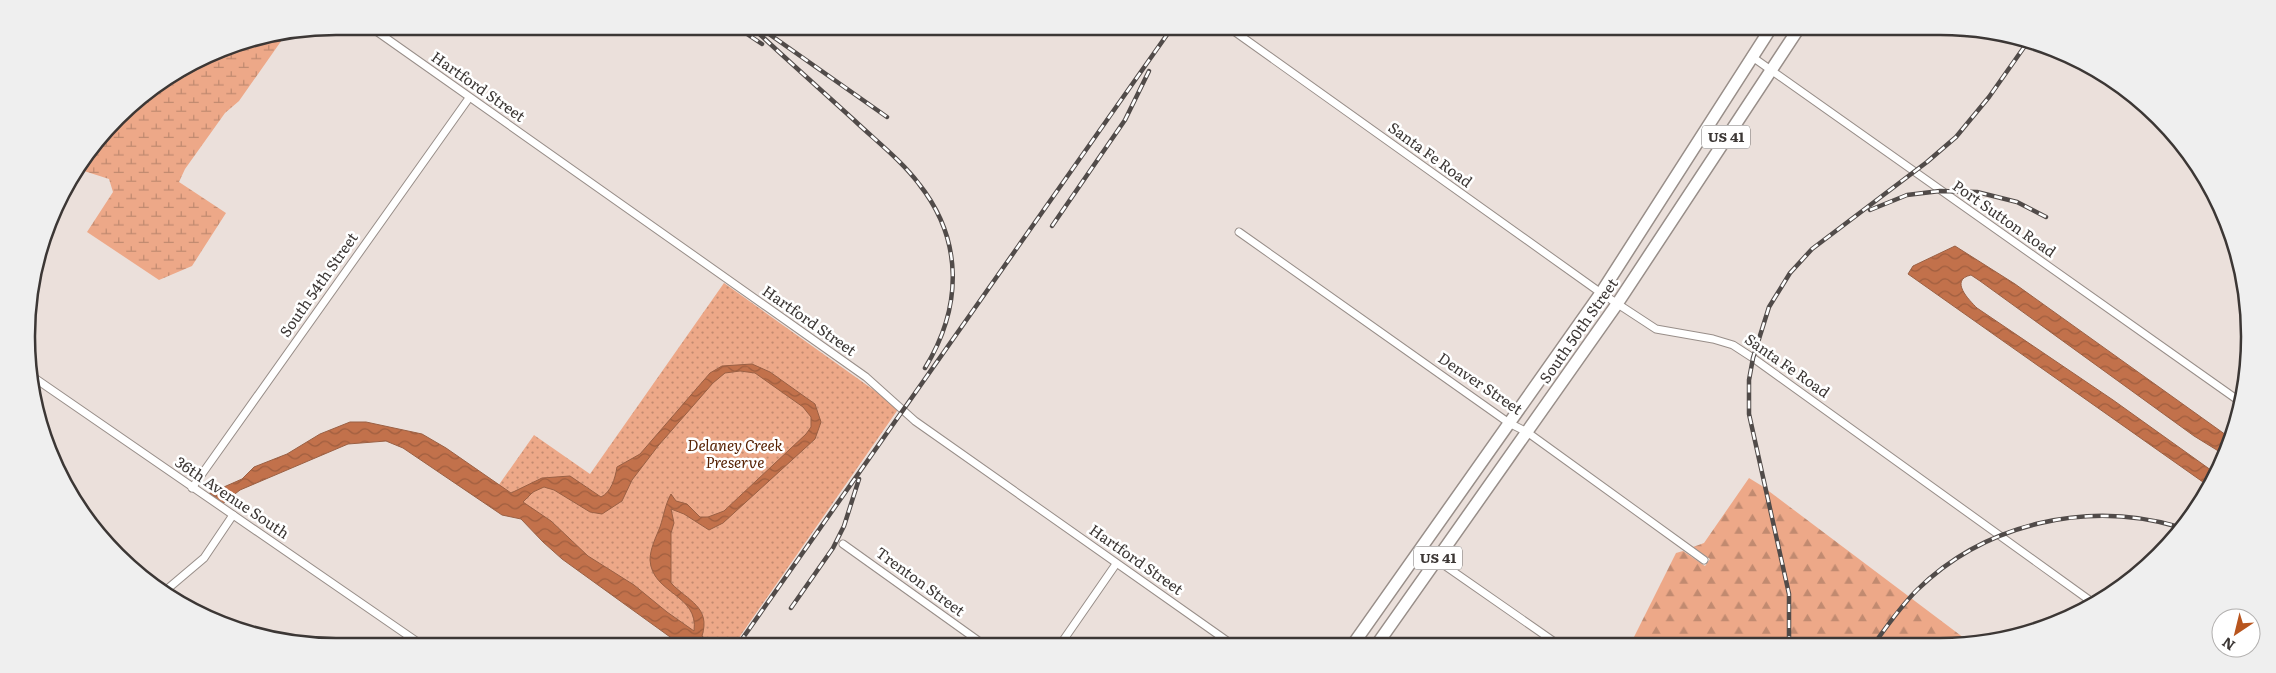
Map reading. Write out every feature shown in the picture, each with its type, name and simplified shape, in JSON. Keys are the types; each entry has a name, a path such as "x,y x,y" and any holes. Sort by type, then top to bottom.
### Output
{"main road":[{"name":"South 50th Street","path":"1358,638 1600,293 1765,35"},
{"name":"South 50th Street","path":"1382,638 1617,304 1795,35"}],"street":[{"name":"Hartford Street","path":"382,35 866,377 915,421 1223,638"},
{"name":"Santa Fe Road","path":"1239,35 1600,293 1656,329 1713,339 1733,345 1796,387 2088,599"},
{"name":"Port Sutton Road","path":"1751,56 2234,398"},
{"name":"South 54th Street","path":"192,488 469,98"},
{"name":"Denver Street","path":"1239,232 1510,423 1528,432 1704,560"},
{"name":"36th Avenue South","path":"39,381 412,638"},
{"path":"169,587 204,558 233,515"},
{"name":"Trenton Street","path":"844,544 974,638"},
{"path":"1421,548 1549,638"},
{"path":"1065,638 1116,564"}],"green space":[{"path":"282,40 239,101 225,113 185,169 179,182 226,213 192,266 159,280 87,232 113,192 109,179 85,171 97,153 123,123 153,97 186,75 221,58 258,45"},
{"name":"Delaney Creek Preserve","path":"724,283 899,408 739,638 691,638 491,496 534,435 590,474"},
{"path":"1749,478 1962,637 1634,638 1676,553 1683,551 1705,566 1710,559 1693,547 1704,543"}],"water":[{"path":"1955,246 2015,284 2225,434 2218,451 2194,436 1971,275 1962,281 1961,286 1963,290 1977,308 2113,400 2210,470 2203,482 1908,274 1913,266"},
{"path":"752,364 770,372 815,404 821,422 815,439 723,523 709,530 684,514 671,509 674,523 671,533 671,583 701,611 704,626 702,636 704,638 671,638 562,559 521,519 502,515 403,448 386,441 348,444 240,490 221,505 208,494 242,479 254,467 287,454 320,434 350,422 366,422 422,434 446,448 511,493 542,478 570,476 601,497 612,485 617,467 640,454 710,373 722,366","holes":["740,371 755,373 803,407 811,417 811,427 806,434 724,511 708,517 700,517 687,504 676,501 671,494 667,502 652,547 650,560 658,580 690,609 694,619 694,631 634,585 588,556 551,521 523,502 533,492 544,487 554,490 590,512 602,514 622,501 632,480 658,446 713,383 725,373"]}],"railway":[{"path":"748,35 762,44"},
{"path":"761,35 896,159 912,175 934,206 944,228 950,251 953,275 946,322 925,368"},
{"path":"771,35 887,117"},
{"path":"743,638 1167,35"},
{"path":"1789,638 1789,594 1749,414 1749,380 1753,358 1769,307 1790,273 1812,249 1927,162 1956,137 1989,97 2024,47"},
{"path":"1052,226 1125,120 1149,71"},
{"path":"1870,210 1907,195 1940,191 1977,192 2017,202 2046,217"},
{"path":"791,608 833,548 844,526 859,479"},
{"path":"1878,638 1911,596 1944,567 1974,548 2006,534 2039,523 2074,517 2109,516 2144,519 2174,526"}]}
